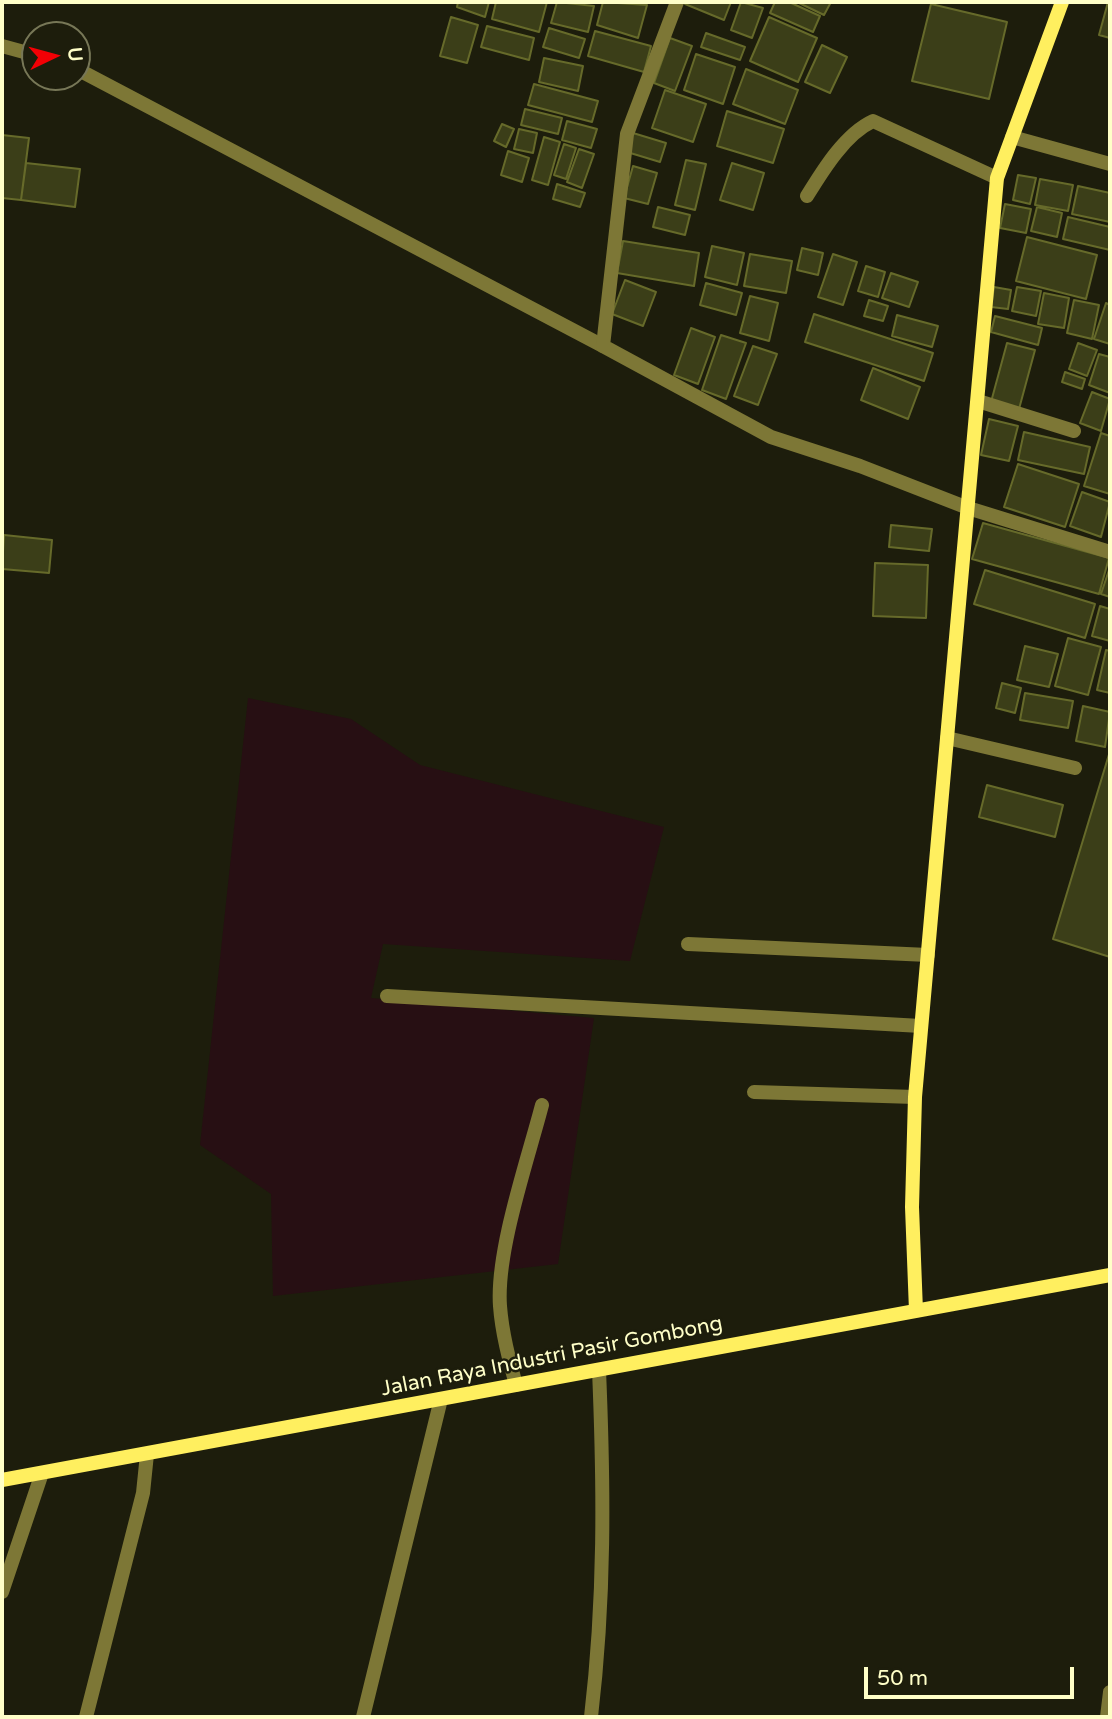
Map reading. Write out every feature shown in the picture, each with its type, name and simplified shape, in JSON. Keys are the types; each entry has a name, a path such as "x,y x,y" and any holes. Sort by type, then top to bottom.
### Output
{"main road":[{"path":"916,1311 912,1207 915,1097 997,177 1062,2"},
{"name":"Jalan Raya Industri Pasir Gombong","path":"2,1480 1110,1275"}],"street":[{"path":"603,346 626,134 677,2"},
{"path":"2,46 21,51"},
{"path":"91,76 603,346 771,438 860,466 968,508 1110,552"},
{"path":"807,195 823,171 853,136 873,121 997,177"},
{"path":"1012,137 1110,164"},
{"path":"978,401 1074,432"},
{"path":"947,738 1075,768"},
{"path":"688,944 928,955"},
{"path":"387,996 921,1026"},
{"path":"754,1091 915,1097"},
{"path":"516,1385 499,1303 506,1247 542,1105"},
{"path":"591,1717 600,1642 604,1546 599,1370"},
{"path":"363,1717 441,1399"},
{"path":"86,1717 143,1493 147,1454"},
{"path":"2,1592 42,1473"},
{"path":"1107,1717 1110,1692"}],"shaded area":[{"path":"248,698 351,719 420,765 664,827 630,961 383,944 371,998 594,1018 558,1264 273,1296 271,1194 200,1145"}],"building":[{"path":"458,2 489,2 485,17 457,7"},
{"path":"496,2 547,2 539,32 492,19"},
{"path":"557,2 594,6 588,32 551,23"},
{"path":"603,2 647,5 638,38 597,25"},
{"path":"731,2 724,20 685,4"},
{"path":"741,2 763,8 752,38 731,30"},
{"path":"775,2 789,2 820,16 813,32 770,13"},
{"path":"797,2 831,2 824,15"},
{"path":"1110,2 1110,38 1099,35"},
{"path":"931,4 1007,22 989,99 912,81"},
{"path":"451,17 478,25 467,63 440,56"},
{"path":"769,17 817,38 798,82 750,61"},
{"path":"487,26 534,38 529,60 481,47"},
{"path":"549,28 585,39 579,58 543,47"},
{"path":"595,31 651,46 644,72 588,56"},
{"path":"706,33 745,47 740,60 701,47"},
{"path":"670,38 692,46 675,91 654,83"},
{"path":"822,45 847,57 830,93 805,82"},
{"path":"696,54 735,67 723,104 684,90"},
{"path":"544,58 583,66 578,91 539,82"},
{"path":"746,69 798,90 785,124 733,104"},
{"path":"534,84 598,101 592,122 528,105"},
{"path":"665,90 706,104 693,142 652,128"},
{"path":"525,109 562,118 558,134 521,125"},
{"path":"727,111 784,129 773,163 717,146"},
{"path":"567,121 597,129 591,148 562,140"},
{"path":"502,124 514,129 506,147 494,141"},
{"path":"519,129 537,133 533,153 514,149"},
{"path":"633,133 666,143 660,162 627,152"},
{"path":"2,135 29,138 21,200 2,198"},
{"path":"544,137 560,142 548,185 532,180"},
{"path":"564,144 576,148 566,179 554,175"},
{"path":"579,149 594,154 582,188 567,182"},
{"path":"508,151 529,158 522,182 501,175"},
{"path":"686,160 706,164 695,210 675,205"},
{"path":"26,163 80,169 75,207 21,200"},
{"path":"732,163 764,173 753,210 720,200"},
{"path":"633,166 657,173 648,204 624,198"},
{"path":"1018,175 1036,178 1030,204 1013,200"},
{"path":"1040,179 1073,185 1068,211 1035,205"},
{"path":"557,184 585,193 580,207 553,199"},
{"path":"1078,186 1110,193 1110,222 1072,214"},
{"path":"1005,204 1031,209 1026,233 1000,228"},
{"path":"658,207 690,215 685,235 653,227"},
{"path":"1037,207 1062,213 1057,237 1031,231"},
{"path":"1068,217 1110,227 1110,250 1063,239"},
{"path":"1027,237 1097,255 1086,299 1016,281"},
{"path":"623,241 699,253 694,286 617,273"},
{"path":"712,246 744,253 737,285 705,277"},
{"path":"802,248 823,253 818,275 797,270"},
{"path":"750,254 792,261 786,293 744,286"},
{"path":"833,254 857,262 843,305 818,297"},
{"path":"866,266 885,272 878,297 858,291"},
{"path":"891,273 918,282 909,307 882,298"},
{"path":"625,280 656,292 643,326 612,314"},
{"path":"706,283 742,293 736,315 700,305"},
{"path":"994,287 1011,290 1008,309 991,307"},
{"path":"1017,287 1041,291 1036,316 1012,311"},
{"path":"1044,293 1069,298 1064,328 1038,324"},
{"path":"750,296 778,303 769,341 740,333"},
{"path":"869,300 888,306 883,321 864,316"},
{"path":"1074,300 1099,305 1092,339 1067,333"},
{"path":"1106,303 1110,305 1110,344 1094,339"},
{"path":"814,314 933,353 924,381 805,342"},
{"path":"897,315 938,326 932,347 892,336"},
{"path":"995,316 1042,328 1038,345 991,332"},
{"path":"691,328 715,337 698,384 674,375"},
{"path":"721,335 746,343 726,399 702,390"},
{"path":"1007,343 1035,350 1019,409 991,402"},
{"path":"1078,343 1097,350 1087,376 1069,369"},
{"path":"753,346 777,354 758,405 734,396"},
{"path":"1099,354 1110,357 1110,393 1089,385"},
{"path":"873,368 920,387 908,419 861,400"},
{"path":"1065,372 1085,379 1082,389 1062,382"},
{"path":"1092,392 1110,399 1101,431 1080,423"},
{"path":"989,419 1018,426 1009,461 981,455"},
{"path":"1024,432 1090,447 1084,474 1018,460"},
{"path":"1101,433 1110,436 1110,494 1084,486"},
{"path":"1018,464 1079,484 1065,527 1004,507"},
{"path":"1082,492 1110,502 1101,537 1070,526"},
{"path":"983,523 1109,558 1099,594 972,559"},
{"path":"891,525 932,529 929,551 889,547"},
{"path":"4,535 52,540 49,573 2,569"},
{"path":"875,563 928,565 926,618 873,616"},
{"path":"1110,567 1110,597 1101,594"},
{"path":"985,570 1095,604 1085,638 974,604"},
{"path":"1100,606 1110,609 1110,641 1092,636"},
{"path":"1068,638 1101,647 1088,695 1055,686"},
{"path":"1025,646 1058,654 1049,687 1017,680"},
{"path":"1106,650 1110,651 1110,693 1097,690"},
{"path":"1002,683 1021,688 1015,713 996,708"},
{"path":"1025,693 1073,701 1068,728 1020,720"},
{"path":"1083,706 1110,712 1105,747 1076,741"},
{"path":"1110,751 1110,957 1053,939"},
{"path":"987,785 1063,805 1055,837 979,817"}]}
